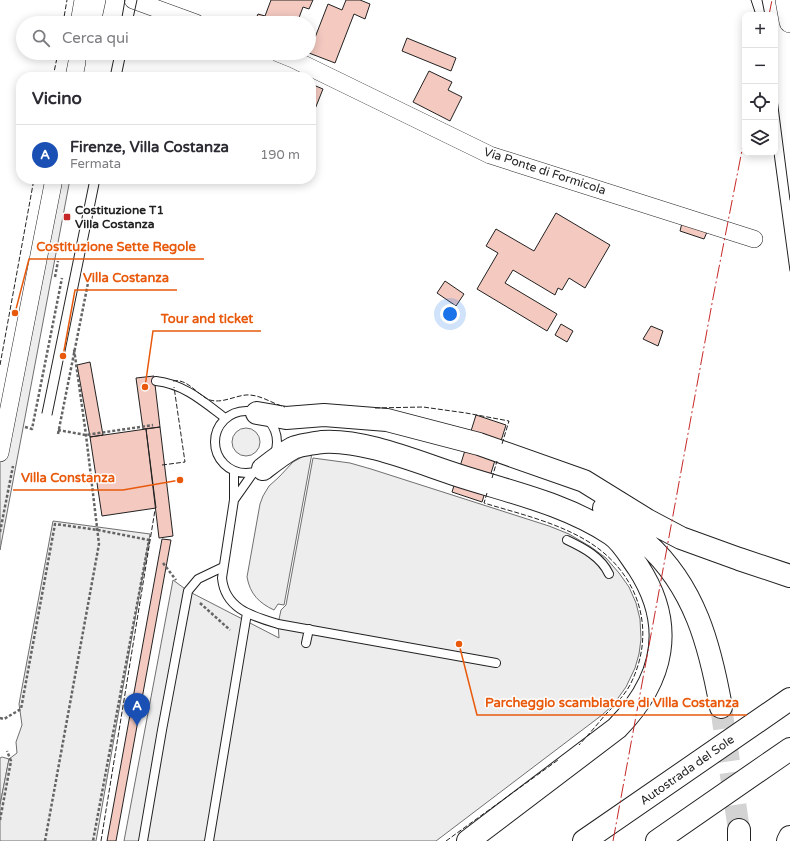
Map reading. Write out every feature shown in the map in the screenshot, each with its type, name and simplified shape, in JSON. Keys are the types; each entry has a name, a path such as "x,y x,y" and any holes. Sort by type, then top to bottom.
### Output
{"highway":[{"path":"257,413 286,418 324,414 387,420 479,444 584,481 647,520 681,538 790,576"},
{"path":"258,471 294,448 322,442 351,443 386,452 547,502 588,520 613,535 630,555 646,580 654,598 661,638 659,657 655,671 642,699 617,728 468,841"},
{"path":"479,444 582,491 647,543 660,557 682,587 695,610 710,653 721,707"},
{"name":"Autostrada del Sole","path":"584,841 790,699"},
{"path":"657,841 790,749"},
{"path":"788,841 790,837"}],"street":[{"path":"80,16 83,0"},
{"path":"94,16 97,0"},
{"path":"133,0 177,16"},
{"path":"786,0 790,22"},
{"name":"Via Ponte di Formicola","path":"295,60 490,155 754,239"},
{"path":"0,453 53,184"}],"lane":[{"path":"156,381 174,384 187,391 225,418"},
{"path":"234,500 258,471 271,461 277,442 275,432 271,424 257,413 249,411 232,414 225,418 216,432 214,440 218,457 223,464 239,474 258,471"},
{"path":"234,472 234,500 223,567 223,583 226,594 234,605 247,613 278,624 496,663"},
{"path":"567,540 594,555 604,564 609,574"},
{"path":"143,841 188,591 198,579 223,567"},
{"path":"208,841 247,613"},
{"path":"306,643 309,629"}],"path":[{"path":"55,277 58,260"},
{"path":"25,427 32,429 62,278"},
{"path":"58,434 88,283"},
{"path":"45,841 100,544 74,349"},
{"path":"58,430 86,435 153,426"},
{"path":"0,718 4,719 21,709 55,524 98,530 149,540 93,841"},
{"path":"163,563 176,580"},
{"path":"200,603 230,630"},
{"path":"0,820 11,761 7,751"}],"shaded area":[{"path":"53,184 69,184 0,550 0,453"},
{"path":"246,428 256,432 260,442 256,452 246,456 236,452 232,442 236,432"},
{"path":"312,453 284,605 278,604 274,610 256,597 250,588 247,577 260,504 269,486 293,462"},
{"path":"313,458 350,463 371,469 549,526 569,534 591,547 606,558 629,587 636,603 640,619 641,639 639,654 635,668 626,687 613,705 602,715 436,841 124,841 173,580 188,591 279,638 278,624 281,610 286,605"},
{"path":"53,521 150,534 96,841 0,841 0,805 9,759 17,753 16,742 22,725 19,704"},
{"path":"2,757 9,759 0,805 0,758"}],"building":[{"path":"271,0 313,0 309,9 303,7 300,16 265,16"},
{"path":"346,0 360,0 370,4 365,19 354,14 335,63 316,56 316,35 328,4 342,10"},
{"path":"407,38 456,58 451,71 402,51"},
{"path":"429,71 452,82 448,90 462,97 450,121 413,102"},
{"path":"316,86 323,89 316,106"},
{"path":"556,213 610,245 585,288 569,278 562,290 558,288 555,295 513,270 505,283 557,314 547,331 477,289 498,253 486,246 496,229 534,251"},
{"path":"682,223 707,232 704,239 680,231"},
{"path":"445,281 464,294 456,306 437,293"},
{"path":"561,324 573,331 567,342 555,335"},
{"path":"651,326 663,331 658,346 643,339"},
{"path":"90,362 103,435 90,437 77,365"},
{"path":"154,376 160,427 143,429 136,378"},
{"path":"476,415 506,425 482,502 452,492"},
{"path":"160,427 173,536 159,538 146,429"},
{"path":"146,429 156,508 102,516 90,437"},
{"path":"162,539 171,540 116,841 107,841"}],"tunnel":[{"path":"721,707 739,830"}],"tram line":[{"path":"122,16 125,0"},
{"path":"134,16 137,0"},
{"path":"751,0 755,12"},
{"path":"762,0 764,12"},
{"path":"111,72 114,60"},
{"path":"122,72 125,60"},
{"path":"775,84 790,200"},
{"path":"774,156 790,271"},
{"path":"42,413 89,184"},
{"path":"52,415 99,184"}],"fence":[{"path":"64,16 67,0"},
{"path":"54,72 57,60"},
{"path":"0,365 33,184"},
{"path":"173,381 183,382 210,400 220,401 250,395 285,407"},
{"path":"162,465 185,462 174,387"},
{"path":"375,408 423,407 509,421 502,444"},
{"path":"492,478 497,461"},
{"path":"487,493 484,503 526,515 567,530 592,544 609,557 622,572 632,589 639,607 642,626 642,645 638,665 630,685 619,701 579,745"},
{"path":"101,841 155,510"},
{"path":"446,841 558,760"}],"power":[{"path":"770,12 772,0"},
{"path":"613,841 713,298 742,150"}],"place":[{"name":"Costituzione T1 Villa Costanza","path":"67,217"},
{"name":"Costituzione Sette Regole","path":"15,313"},
{"name":"Villa Costanza","path":"63,356"},
{"name":"Tour and ticket","path":"145,387"},
{"name":"Villa Constanza","path":"180,480"},
{"name":"Parcheggio scambiatore di Villa Costanza","path":"459,644"},
{"name":"Firenze, Villa Costanza","path":"137,726"}]}
